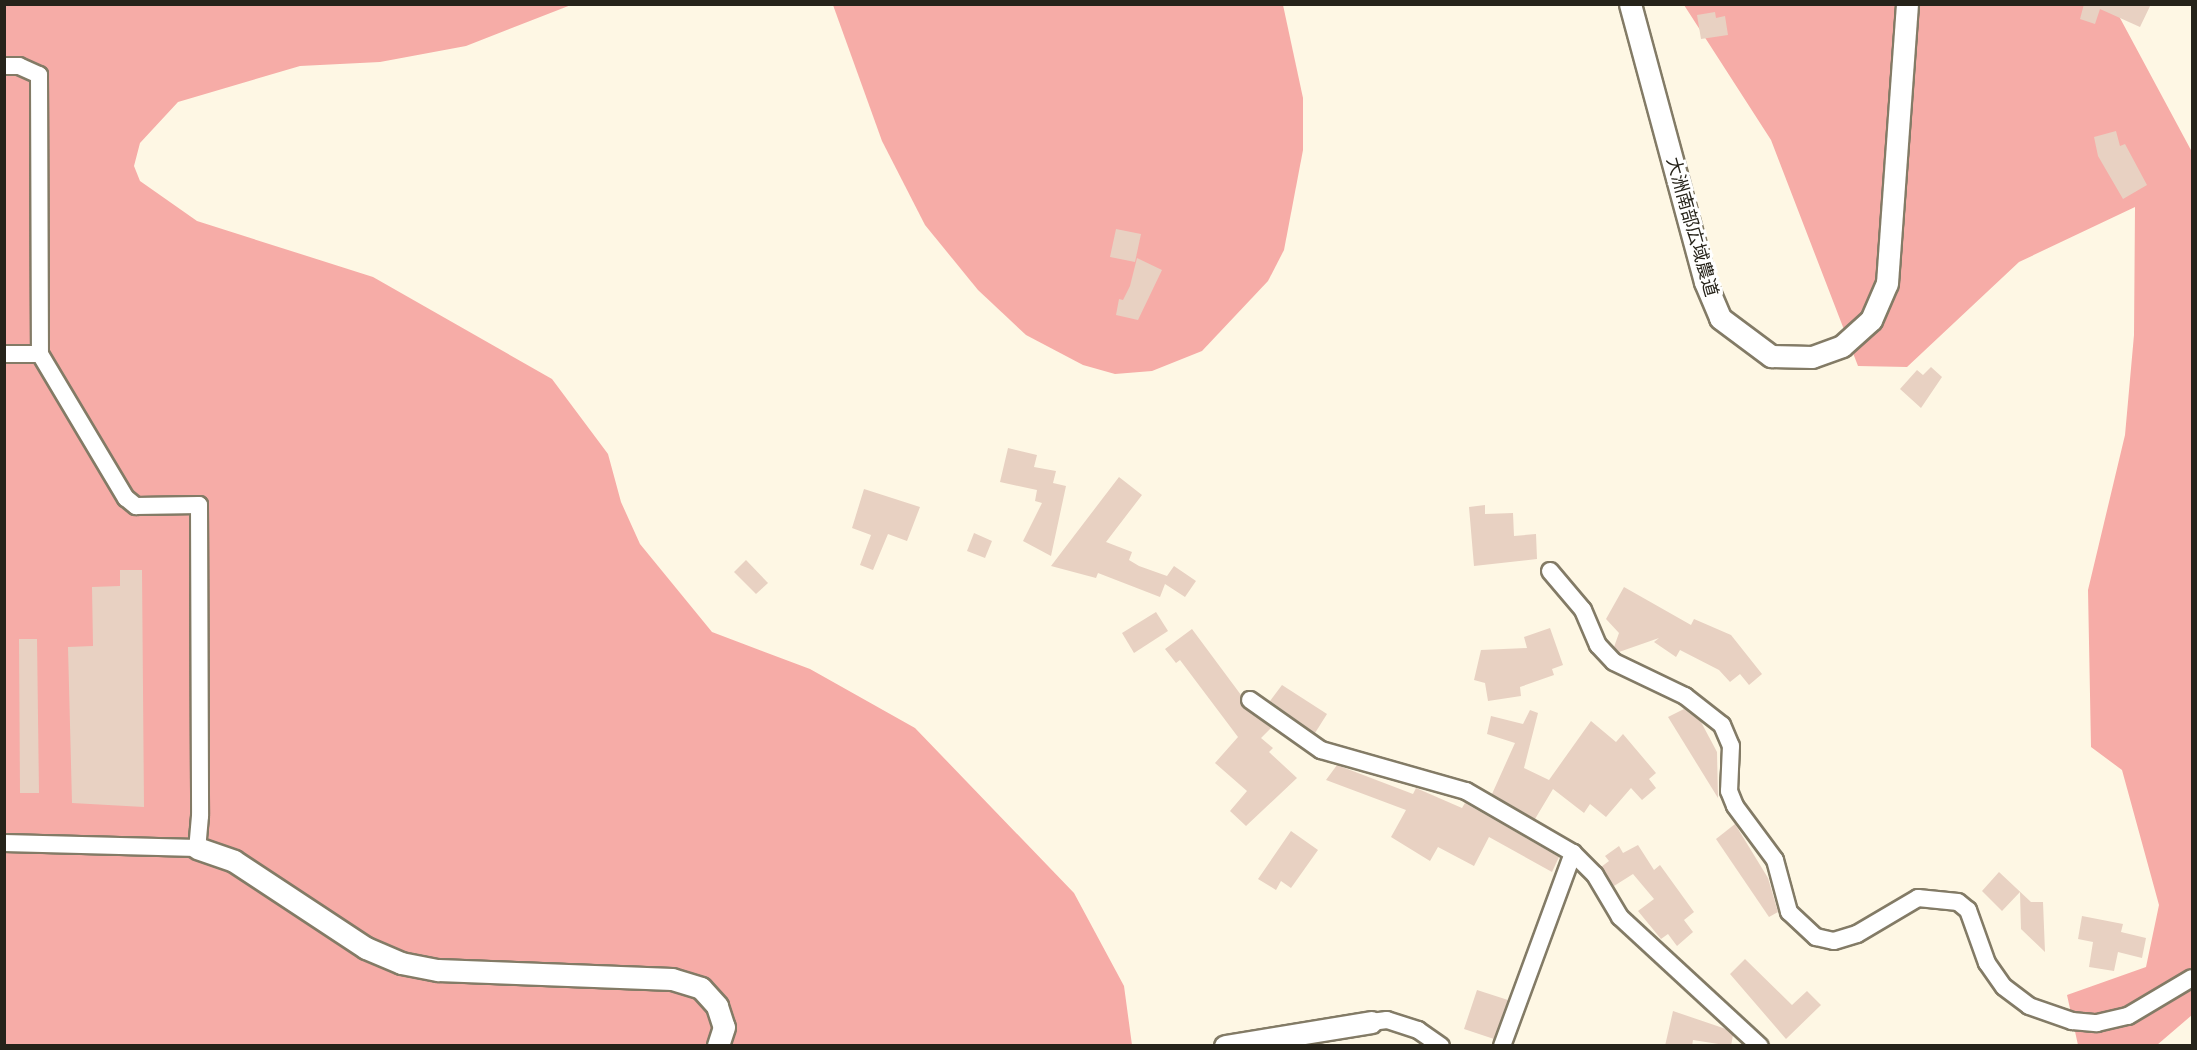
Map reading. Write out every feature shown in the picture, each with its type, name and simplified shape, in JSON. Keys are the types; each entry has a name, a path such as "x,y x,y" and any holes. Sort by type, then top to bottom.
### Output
{"street":[{"name":"大洲南部広域農道","path":"1630,4 1705,282 1719,318 1771,356 1812,357 1842,346 1871,320 1887,283 1907,4"},
{"path":"4,66 19,66 39,75 40,354 126,498 136,506 199,505 197,848"},
{"path":"4,354 40,354"},
{"path":"1550,571 1583,610 1598,645 1614,662 1685,696 1722,725 1731,746 1729,791 1735,806 1775,860 1789,912 1809,932 1834,941 1857,934 1918,898 1958,902 1968,910 1987,963 2004,987 2029,1006 2072,1021 2097,1023 2128,1016 2193,978"},
{"path":"1250,700 1321,750 1466,791 1573,853 1595,875 1620,917 1760,1046"},
{"path":"4,843 197,848 234,861 366,948 401,963 438,970 672,979 701,987 717,1006 724,1027 718,1046"},
{"path":"1502,1046 1573,853"},
{"path":"1225,1046 1387,1020 1418,1030 1441,1046"}],"shaded area":[{"path":"5,5 571,5 466,46 380,62 300,66 178,102 140,143 134,166 140,181 197,221 373,277 552,379 608,454 621,502 640,544 712,632 810,669 915,728 1074,893 1124,986 1132,1045 5,1046"},
{"path":"833,5 1283,5 1303,98 1303,150 1284,250 1268,281 1202,351 1152,371 1115,374 1083,365 1026,335 978,290 925,225 882,141"},
{"path":"1684,5 2113,5 2192,152 2192,1015 2157,1045 2078,1045 2067,995 2146,967 2159,905 2122,770 2091,747 2088,590 2125,435 2134,335 2135,207 2019,262 1907,367 1858,366 1771,140"}],"building":[{"path":"2084,4 2151,4 2140,27 2100,9 2095,24 2080,19"},
{"path":"1715,12 1716,18 1725,16 1728,35 1701,39 1697,15"},
{"path":"2116,131 2120,146 2125,144 2147,185 2123,199 2098,156 2094,137"},
{"path":"1116,229 1141,234 1135,262 1110,257"},
{"path":"1137,258 1162,270 1138,320 1116,315 1119,299 1123,300 1130,286"},
{"path":"1931,367 1942,377 1921,408 1900,389 1917,370 1923,375"},
{"path":"1008,448 1037,455 1034,467 1056,471 1053,483 1066,486 1051,556 1023,541 1042,503 1035,501 1037,490 1000,482"},
{"path":"1119,477 1142,495 1106,542 1132,552 1129,560 1139,566 1167,576 1174,566 1196,581 1185,597 1165,584 1160,597 1098,573 1096,578 1051,566"},
{"path":"864,489 920,507 907,541 888,534 873,570 860,565 871,535 852,528"},
{"path":"1485,505 1485,514 1513,513 1514,536 1536,534 1537,559 1474,566 1469,507"},
{"path":"974,533 992,541 985,558 967,551"},
{"path":"746,560 768,583 756,594 734,572"},
{"path":"120,570 142,570 144,807 72,803 68,647 93,646 92,587 120,586"},
{"path":"1624,587 1691,625 1694,619 1731,635 1762,674 1749,685 1740,674 1730,682 1719,670 1680,650 1676,657 1654,642 1659,638 1619,652 1614,647 1619,633 1606,619"},
{"path":"1156,612 1168,631 1134,653 1122,633"},
{"path":"1550,628 1563,665 1552,669 1554,675 1520,687 1521,696 1488,701 1485,683 1474,680 1481,650 1527,648 1524,637"},
{"path":"1192,629 1241,695 1241,705 1271,728 1261,738 1273,748 1269,752 1297,778 1246,826 1230,811 1247,791 1215,763 1238,737 1180,660 1176,663 1165,649"},
{"path":"19,639 37,639 39,793 20,793"},
{"path":"1282,685 1327,714 1315,733 1270,701"},
{"path":"1684,709 1701,722 1717,752 1718,798 1668,717"},
{"path":"1530,710 1538,713 1524,768 1549,780 1591,721 1616,742 1623,734 1656,773 1649,779 1656,788 1642,800 1631,788 1606,817 1590,804 1584,813 1553,789 1535,819 1492,794 1515,743 1487,734 1491,716 1523,724"},
{"path":"1337,765 1413,794 1416,788 1462,808 1465,803 1559,857 1552,872 1489,837 1474,866 1438,847 1430,861 1391,837 1406,810 1326,780"},
{"path":"1735,824 1768,878 1778,912 1769,917 1716,839"},
{"path":"1291,831 1318,850 1291,888 1281,881 1276,890 1258,879"},
{"path":"1638,845 1654,870 1660,865 1694,912 1684,920 1693,932 1677,946 1668,934 1661,939 1638,911 1654,899 1633,874 1614,886 1601,867 1609,861 1605,856 1619,846 1623,853"},
{"path":"1999,872 2031,902 2043,902 2045,952 2021,929 2020,892 2002,911 1982,891"},
{"path":"2082,916 2123,924 2121,932 2146,938 2142,958 2118,952 2114,971 2089,967 2093,942 2078,939"},
{"path":"1745,959 1792,1005 1807,991 1821,1005 1786,1039 1730,974"},
{"path":"1477,990 1508,1000 1494,1039 1464,1029"},
{"path":"1673,1011 1726,1029 1733,1035 1731,1046 1693,1040 1692,1046 1665,1046"}]}
